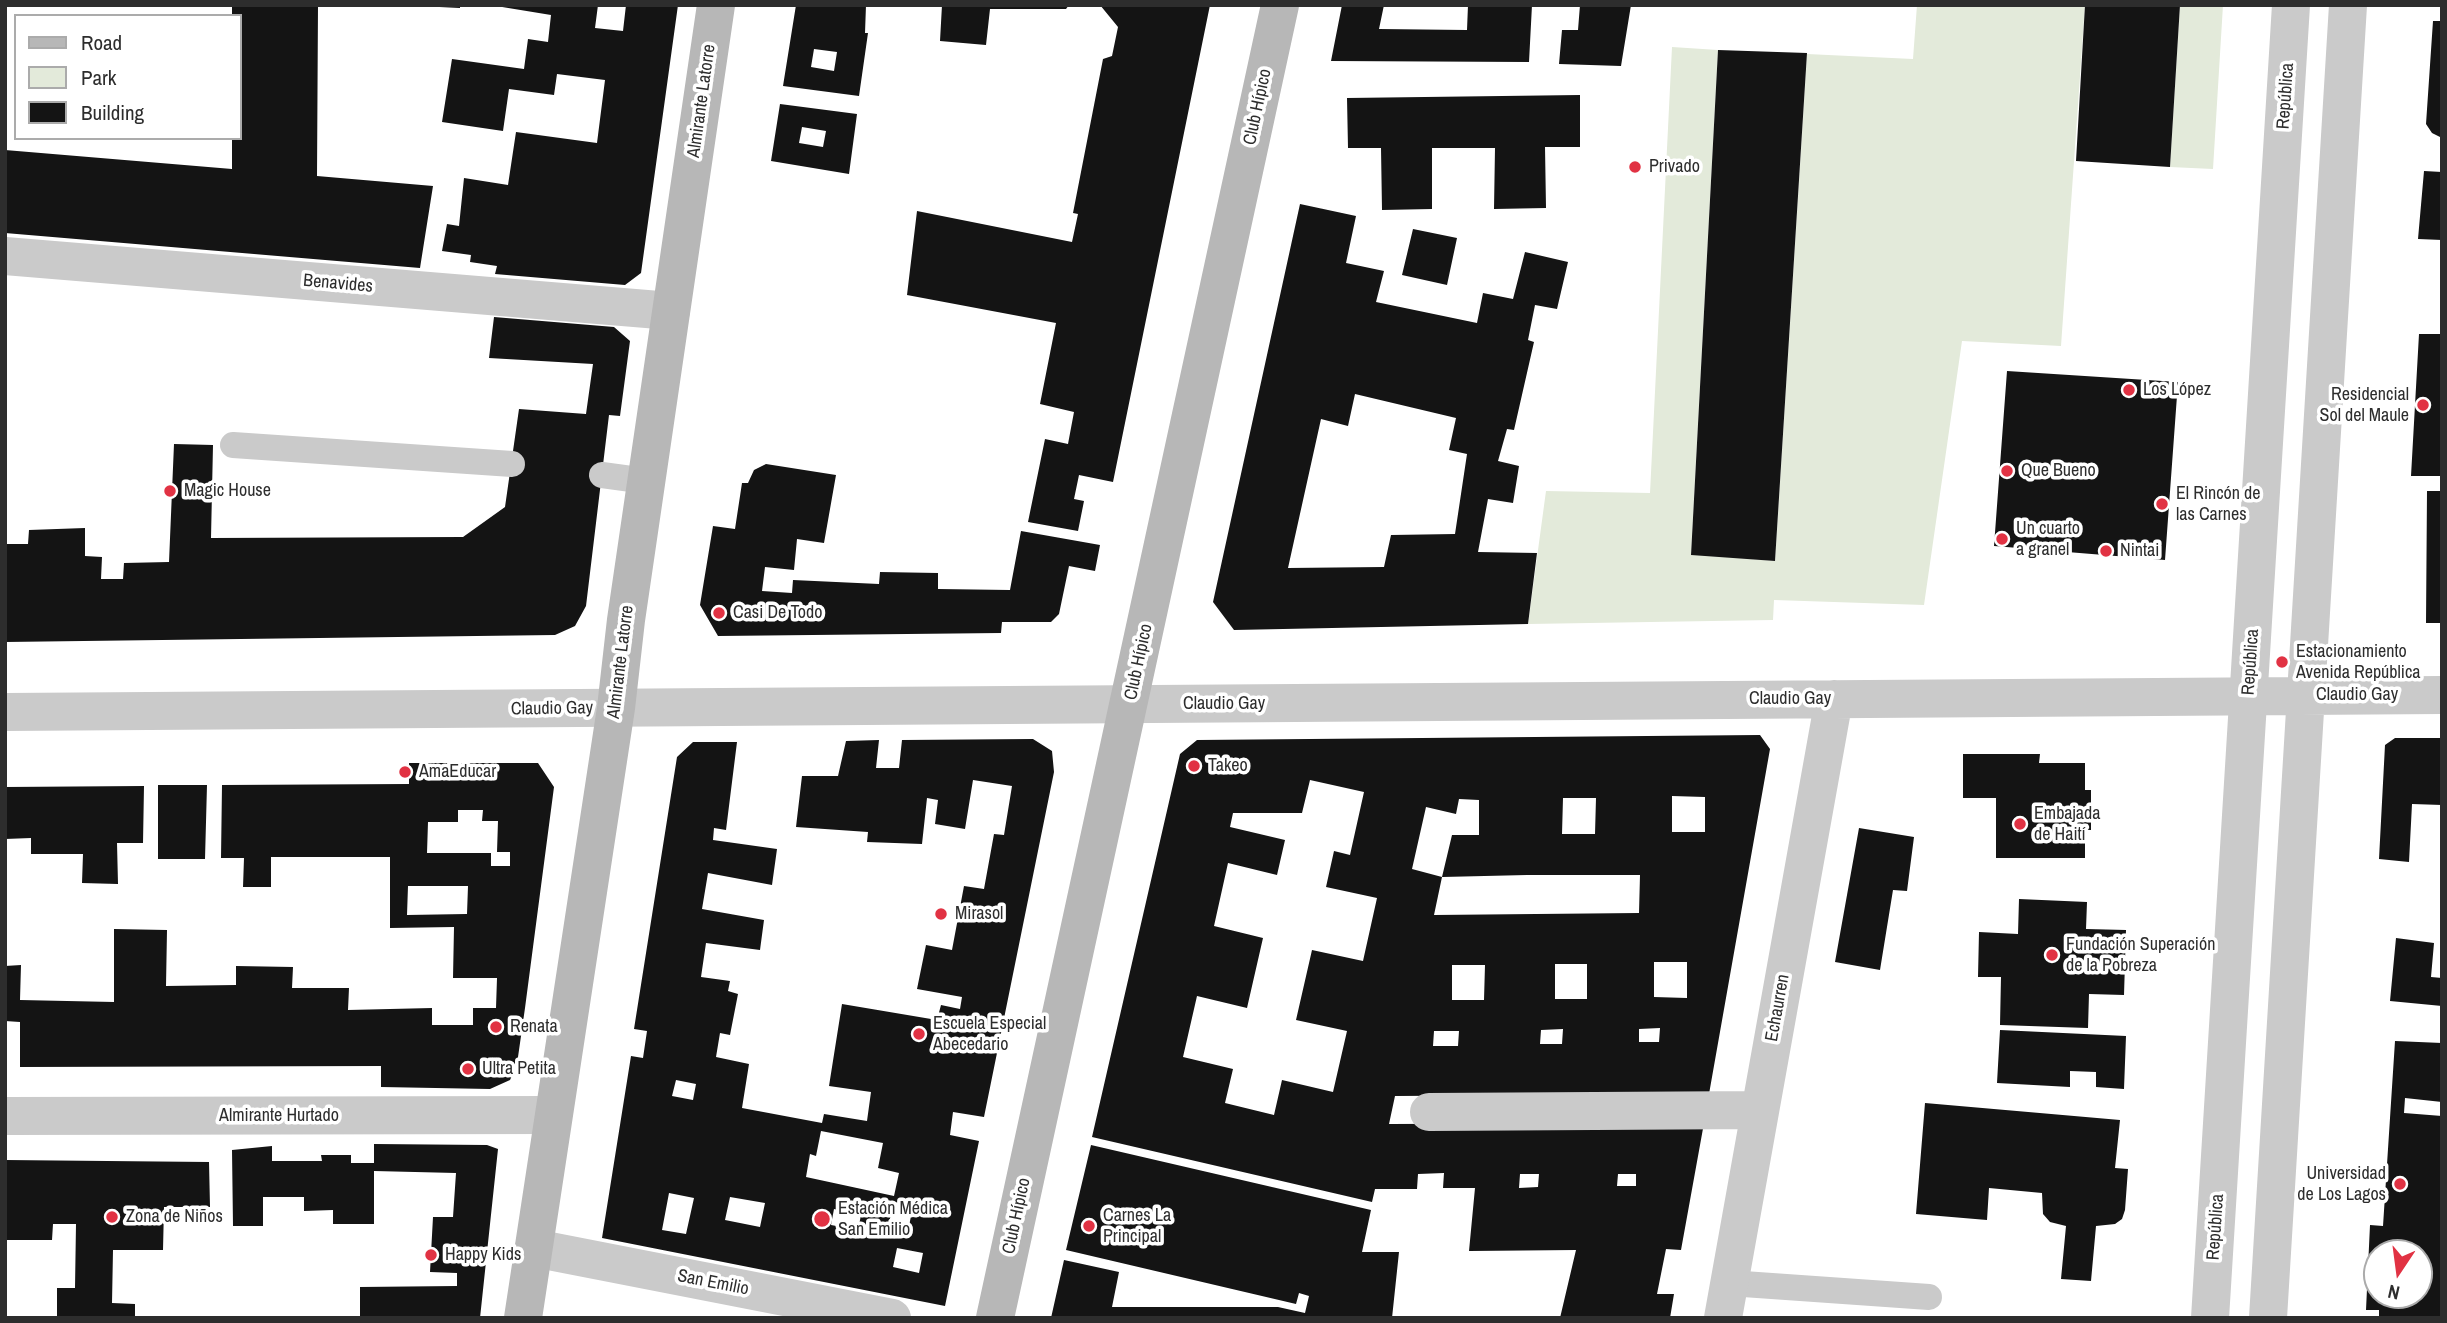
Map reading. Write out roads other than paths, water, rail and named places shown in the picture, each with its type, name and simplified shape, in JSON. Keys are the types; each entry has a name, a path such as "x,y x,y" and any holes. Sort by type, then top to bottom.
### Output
{"main road":[{"name":"Almirante Latorre","path":"523,1318 616,708 646,481 716,5"},
{"name":"Club Hípico","path":"995,1318 1280,5"}],"street":[{"name":"República","path":"2210,1318 2291,5"},
{"path":"2268,1318 2348,5"},
{"name":"Benavides","path":"5,256 671,311"},
{"name":"Claudio Gay","path":"5,712 2442,695"},
{"name":"Echaurren","path":"1726,1300 1834,699"},
{"path":"1429,1112 1760,1110"},
{"name":"Almirante Hurtado","path":"5,1116 553,1115"},
{"name":"San Emilio","path":"534,1248 892,1318"}],"lane":[{"path":"233,445 512,464"},
{"path":"602,475 646,481"},
{"path":"1726,1300 1929,1297"}],"place":[{"name":"Privado","path":"1635,167"},
{"name":"Los López","path":"2129,390"},
{"name":"Residencial Sol del Maule","path":"2423,405"},
{"name":"Que Bueno","path":"2007,471"},
{"name":"Magic House","path":"170,491"},
{"name":"El Rincón de las Carnes","path":"2162,504"},
{"name":"Un cuarto a granel","path":"2002,539"},
{"name":"Nintai","path":"2106,551"},
{"name":"Casi De Todo","path":"719,613"},
{"name":"Estacionamiento Avenida República","path":"2282,662"},
{"name":"Takeo","path":"1194,766"},
{"name":"AmaEducar","path":"405,772"},
{"name":"Embajada de Haití","path":"2020,824"},
{"name":"Mirasol","path":"941,914"},
{"name":"Fundación Superación de la Pobreza","path":"2052,955"},
{"name":"Renata","path":"496,1027"},
{"name":"Escuela Especial Abecedario","path":"919,1034"},
{"name":"Ultra Petita","path":"468,1069"},
{"name":"Universidad de Los Lagos","path":"2400,1184"},
{"name":"Zona de Niños","path":"112,1217"},
{"name":"Estación Médica San Emilio","path":"822,1219"},
{"name":"Carnes La Principal","path":"1089,1226"},
{"name":"Happy Kids","path":"431,1255"}]}
